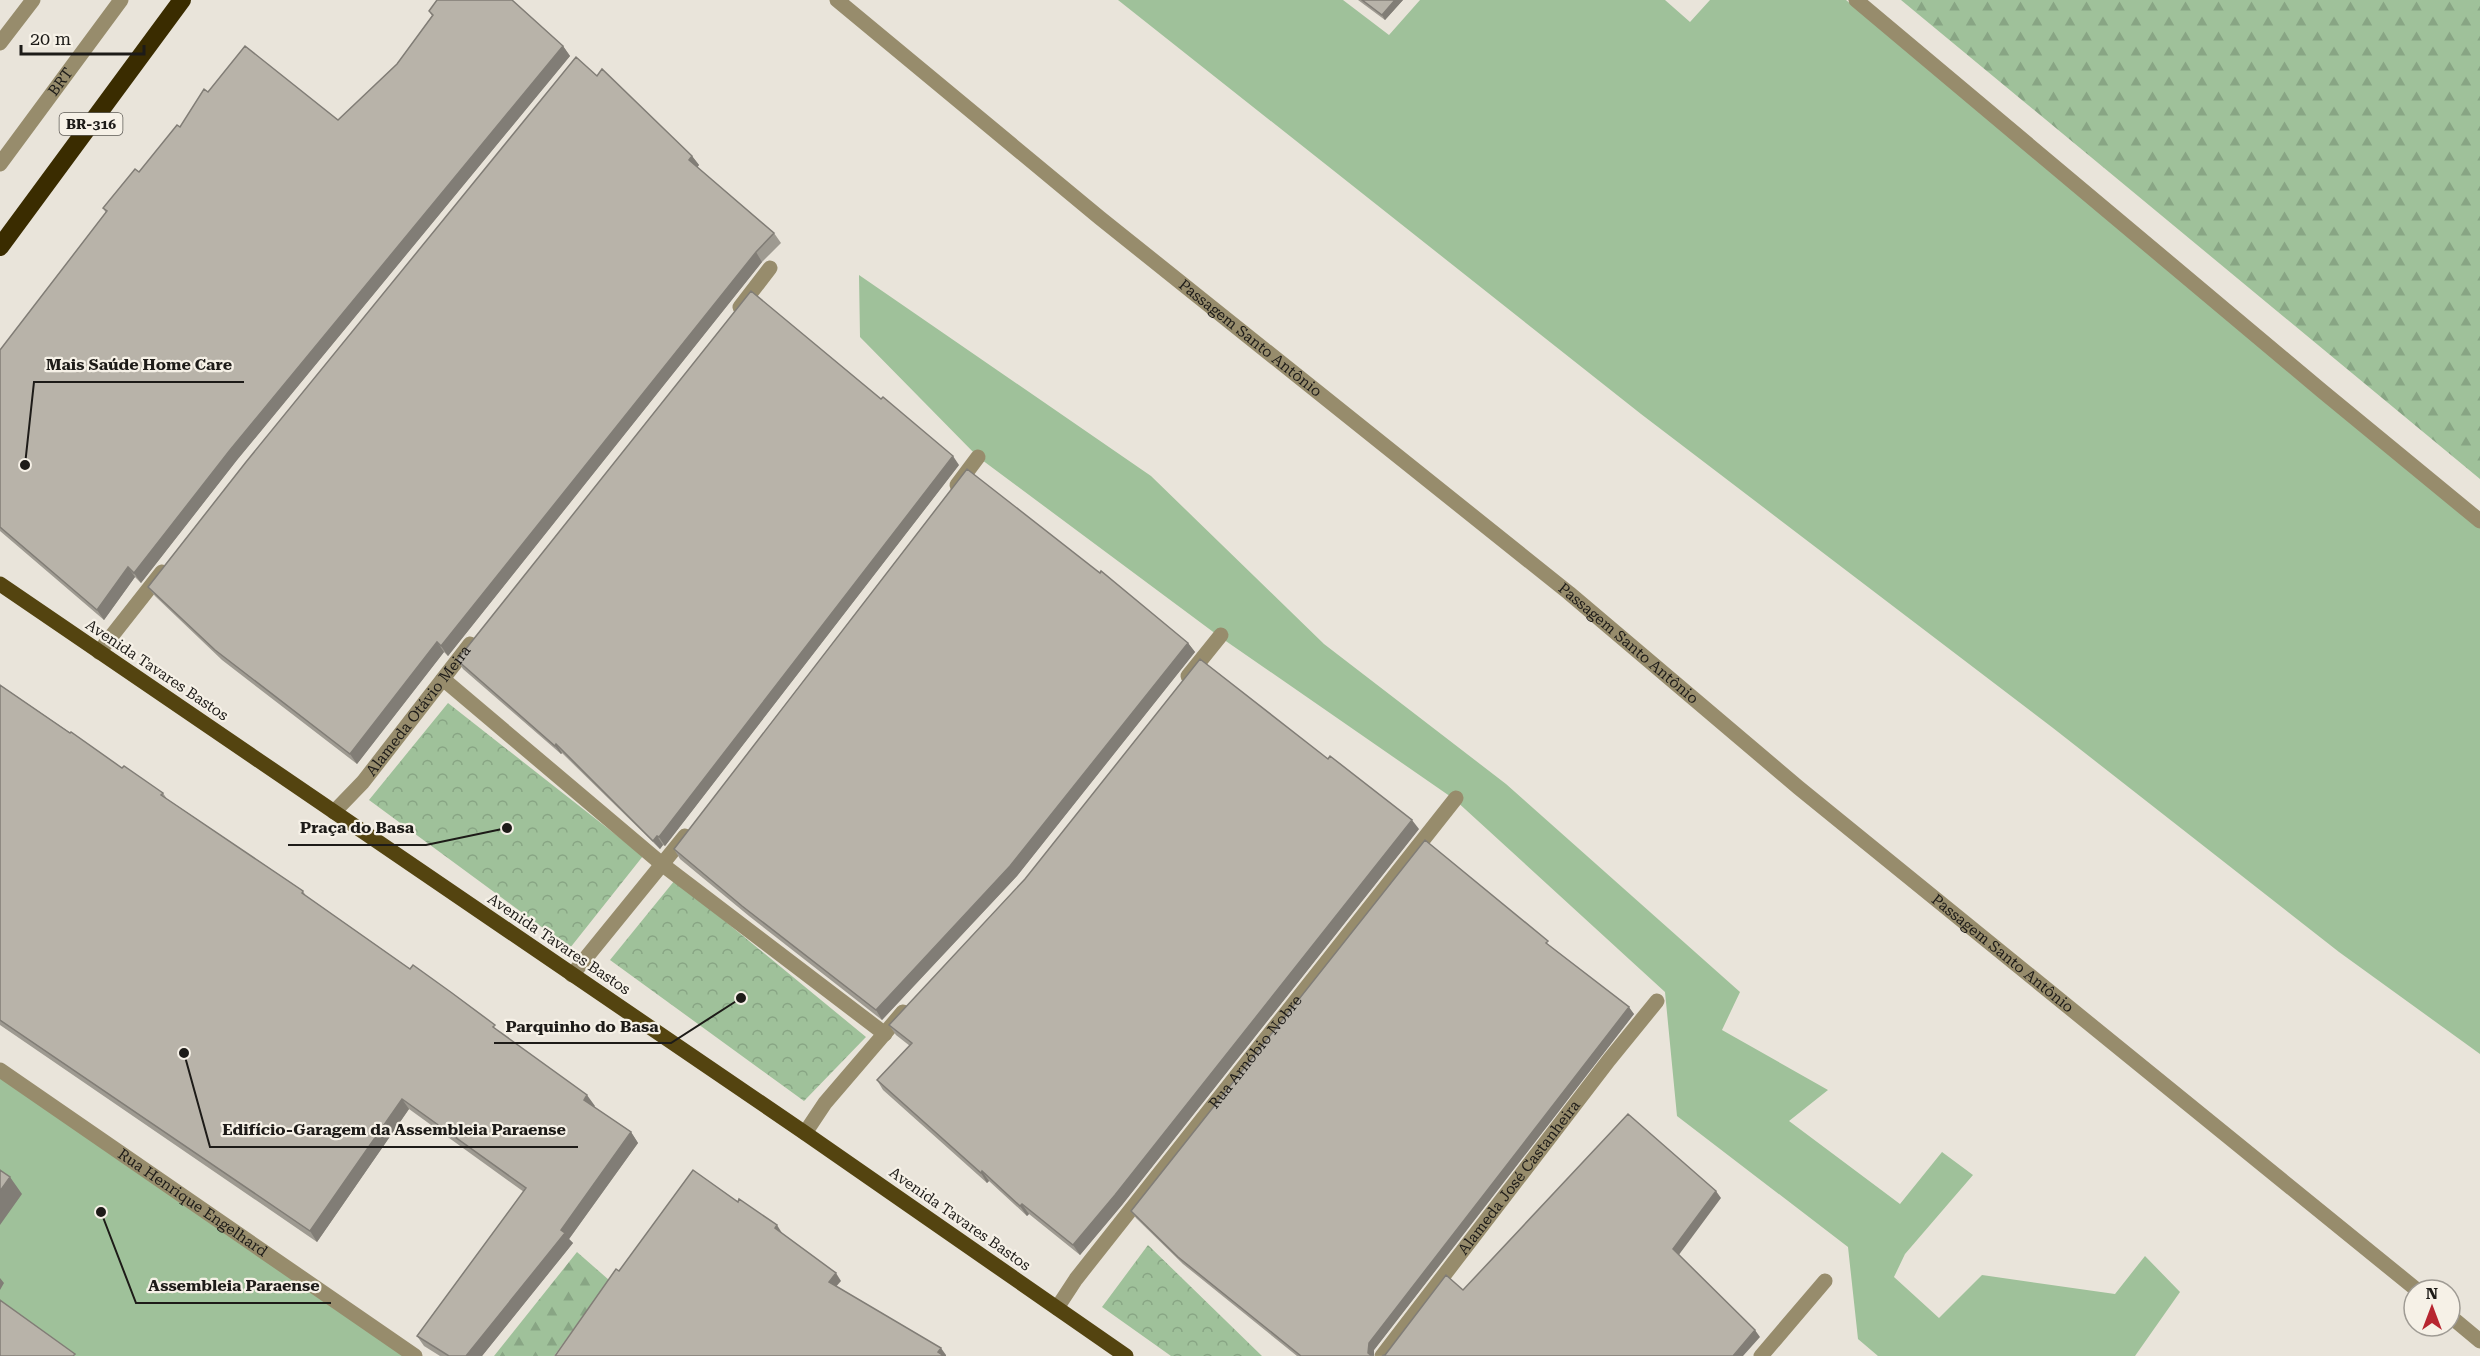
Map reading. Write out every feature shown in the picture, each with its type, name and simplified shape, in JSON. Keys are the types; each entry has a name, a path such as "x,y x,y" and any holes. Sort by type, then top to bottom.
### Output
{"highway":[{"name":"BR-316","path":"0,248 182,0"}],"main road":[{"name":"Avenida Tavares Bastos","path":"0,584 805,1133 1126,1356"}],"street":[{"path":"0,43 33,0"},
{"name":"BRT","path":"0,164 121,0"},
{"name":"Passagem Santo Antônio","path":"837,0 1100,218 1569,592 1799,788 2402,1278"},
{"path":"1856,0 2480,521"},
{"path":"728,321 770,268"},
{"path":"951,493 978,457"},
{"path":"99,652 174,556"},
{"name":"Alameda Otávio Meira","path":"334,812 363,782 480,631"},
{"path":"1177,690 1221,635"},
{"path":"442,679 663,865 885,1034"},
{"name":"Rua Arnóbio Nobre","path":"1057,1308 1083,1270 1456,798"},
{"path":"572,975 698,820"},
{"path":"805,1133 825,1103 911,1001"},
{"name":"Alameda José Castanheira","path":"1382,1356 1609,1060 1657,1001"},
{"name":"Rua Henrique Engelhard","path":"0,1070 415,1356"},
{"path":"1761,1356 1825,1281"},
{"path":"2462,1326 2480,1341"}],"green space":[{"path":"1118,0 1343,0 1389,35 1420,0 1665,0 1690,22 1710,0 1846,0 2317,394 2480,526 2480,1054 2339,952 2053,728 1641,414"},
{"path":"1901,0 2480,0 2480,479"},
{"path":"859,275 1151,476 1324,644 1506,784 1740,992 1722,1030 1828,1090 1789,1121 1900,1204 1942,1152 1973,1175 1905,1254 1894,1277 1939,1318 1982,1275 2115,1294 2145,1256 2180,1292 2135,1356 1878,1356 1858,1339 1848,1247 1677,1116 1665,992 1454,799 1220,637 978,457 860,337"},
{"path":"448,703 643,856 570,948 369,800"},
{"path":"675,880 866,1037 804,1101 610,960"},
{"path":"0,1073 410,1356 0,1356"},
{"path":"1148,1245 1262,1356 1171,1356 1102,1307"},
{"path":"577,1252 609,1280 554,1356 494,1356"}],"building":[{"path":"437,0 512,0 563,46 230,450 134,573 128,567 97,610 0,527 0,350 107,211 103,208 135,169 139,172 177,125 180,127 204,89 208,92 245,46 338,120 397,64 433,15 429,11"},
{"path":"1362,0 1395,0 1382,15"},
{"path":"576,57 597,76 602,69 692,156 689,160 774,233 756,252 441,646 437,642 350,754 215,650 148,587 246,462"},
{"path":"751,291 953,456 659,837 657,836 653,841 556,744 555,746 457,660"},
{"path":"967,469 1100,573 1101,571 1188,643 1010,866 876,1010 742,906 674,849"},
{"path":"1200,659 1328,759 1330,756 1412,820 1073,1245 1022,1204 1020,1206 877,1080 912,1043 889,1025 1025,879"},
{"path":"0,685 122,768 124,766 163,793 161,795 303,891 302,893 410,969 413,965 587,1095 584,1100 631,1132 561,1230 565,1233 466,1356 449,1356 417,1336 526,1188 402,1099 310,1231 0,1020"},
{"path":"1425,840 1548,941 1546,943 1629,1007 1369,1343 1368,1353 1372,1356 1301,1356 1178,1257 1131,1211"},
{"path":"1628,1114 1716,1191 1673,1249 1755,1330 1733,1356 1382,1356 1446,1275 1463,1290"},
{"path":"0,1170 10,1177 0,1191"},
{"path":"693,1170 738,1202 739,1199 777,1225 775,1228 836,1273 829,1282 941,1348 938,1352 944,1356 555,1356 616,1269 619,1271"},
{"path":"0,1300 75,1354 73,1356 0,1356"}],"place":[{"name":"Mais Saúde Home Care","path":"25,465"},
{"name":"Praça do Basa","path":"507,828"},
{"name":"Parquinho do Basa","path":"741,998"},
{"name":"Edifício-Garagem da Assembleia Paraense","path":"184,1053"},
{"name":"Assembleia Paraense","path":"101,1212"}]}
